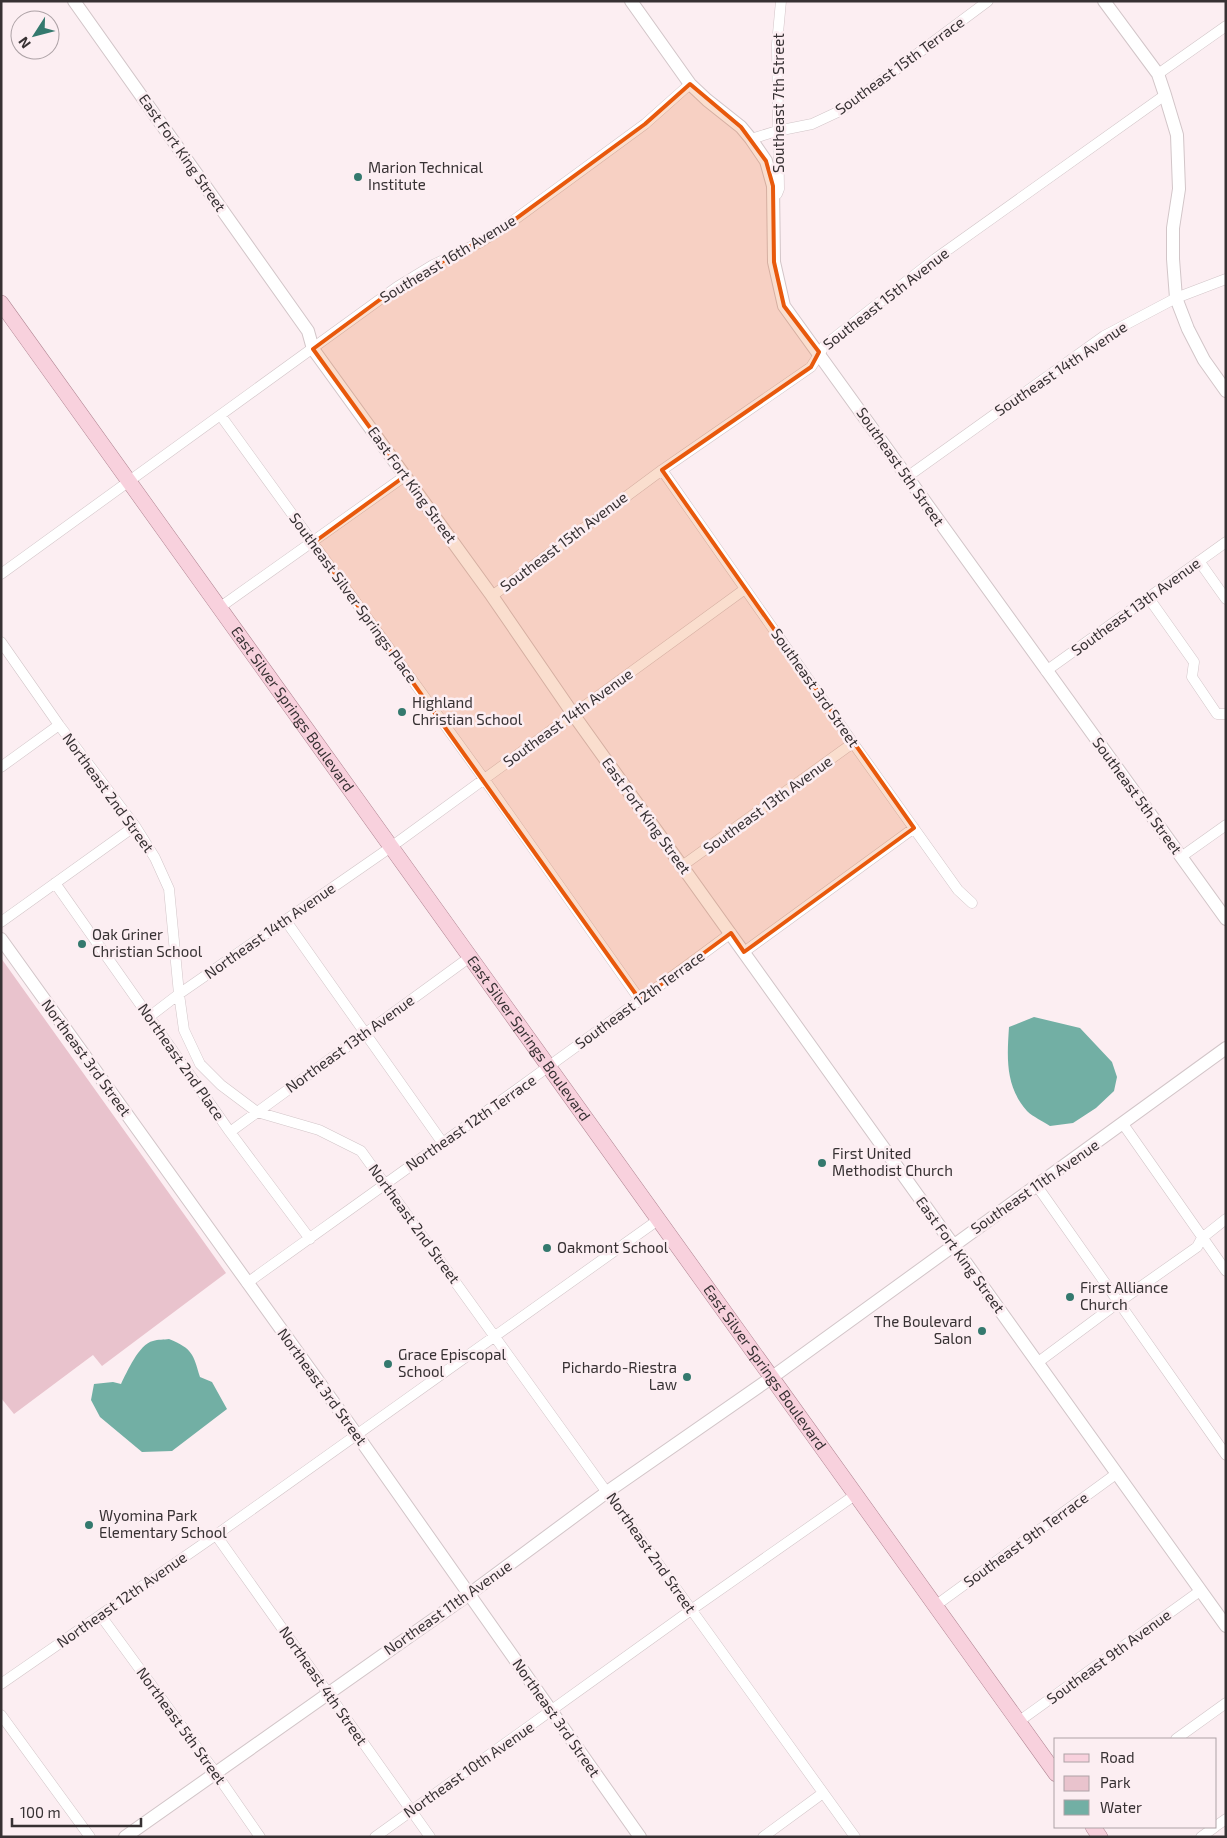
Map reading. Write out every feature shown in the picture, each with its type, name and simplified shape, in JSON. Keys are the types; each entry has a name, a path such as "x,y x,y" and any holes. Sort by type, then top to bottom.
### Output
{"main road":[{"name":"East Silver Springs Boulevard","path":"1,302 1054,1771"}],"street":[{"name":"East Fort King Street","path":"74,1 308,332 313,349 492,596 573,714 1226,1626"},
{"name":"Southeast 5th Street","path":"631,1 690,84 706,100 734,121 751,139 766,161 773,186 774,262 784,306 1226,919"},
{"name":"Southeast 7th Street","path":"773,205 779,189 777,44 781,1"},
{"name":"Southeast 15th Terrace","path":"751,139 812,124 842,110 988,1"},
{"path":"1104,1 1158,74 1165,95 1177,134 1179,189 1173,228 1176,298 1188,329 1204,360 1226,391"},
{"path":"1158,74 1226,26"},
{"name":"Southeast 16th Avenue","path":"1,574 130,483 397,287 433,265 480,243 506,226 645,124 690,84"},
{"name":"Southeast 15th Avenue","path":"492,596 662,470 811,367 825,345 935,259 1165,95"},
{"name":"Southeast 14th Avenue","path":"907,477 1104,336 1176,298 1226,279"},
{"name":"Southeast Silver Springs Place","path":"221,416 484,779 640,1000"},
{"name":"Southeast 3rd Street","path":"662,470 958,890 972,903"},
{"path":"219,608 405,476"},
{"name":"Southeast 13th Avenue","path":"1046,671 1226,542"},
{"path":"1199,561 1226,599"},
{"name":"Southeast 14th Avenue","path":"391,847 745,589"},
{"path":"1148,597 1194,662 1192,677 1217,714 1226,714"},
{"name":"Northeast 2nd Street","path":"1,642 59,725 135,826 155,858 169,889 184,1030 203,1067 221,1085 257,1112 319,1130 361,1151 855,1837"},
{"path":"1,767 59,725"},
{"name":"Southeast 13th Avenue","path":"682,866 853,743"},
{"path":"1181,857 1226,824"},
{"path":"1,922 135,826"},
{"path":"744,952 914,828"},
{"name":"Northeast 14th Avenue","path":"149,1017 179,994 391,847"},
{"name":"Northeast 2nd Place","path":"55,883 230,1132 310,1238"},
{"path":"286,921 442,1142"},
{"name":"Southeast 12th Terrace","path":"549,1068 731,933"},
{"name":"Northeast 3rd Street","path":"1,939 357,1434 468,1595 640,1837"},
{"name":"Northeast 13th Avenue","path":"230,1132 470,957"},
{"name":"Southeast 11th Avenue","path":"771,1378 1226,1048"},
{"path":"191,1076 203,1067"},
{"name":"Northeast 12th Terrace","path":"247,1283 442,1142 549,1068"},
{"path":"1123,1124 1226,1271"},
{"path":"1037,1186 1226,1455"},
{"path":"1037,1363 1197,1247 1202,1238 1226,1219"},
{"name":"Northeast 12th Avenue","path":"1,1684 216,1535 658,1220"},
{"name":"Northeast 11th Avenue","path":"124,1837 327,1692 468,1595 608,1492 771,1378"},
{"name":"Southeast 9th Terrace","path":"935,1606 1116,1474"},
{"name":"Northeast 10th Avenue","path":"375,1837 691,1610 855,1495"},
{"name":"Northeast 4th Street","path":"216,1535 430,1837"},
{"name":"Southeast 9th Avenue","path":"1018,1722 1200,1591"},
{"name":"Northeast 5th Street","path":"101,1616 260,1837"},
{"path":"1177,1738 1226,1703"},
{"path":"1,1715 90,1837"},
{"path":"763,1837 823,1792"},
{"path":"1201,1837 1212,1828"}],"highlighted area":[{"path":"690,84 741,127 766,161 773,186 774,262 784,306 819,352 811,367 662,470 914,828 744,952 731,933 640,1000 313,543 405,476 313,349 397,287 506,226 645,124"}],"green space":[{"path":"1,958 226,1273 102,1366 93,1355 14,1414 1,1398"}],"water":[{"path":"1034,1017 1080,1028 1112,1062 1117,1077 1114,1091 1096,1108 1073,1123 1050,1126 1032,1115 1020,1101 1011,1082 1008,1061 1009,1027"},
{"path":"169,1339 188,1349 196,1363 200,1377 212,1382 227,1409 172,1451 142,1452 100,1417 91,1400 94,1384 113,1382 121,1384 134,1359 143,1347 155,1340"}],"place":[{"name":"Marion Technical Institute","path":"358,177"},
{"name":"Highland Christian School","path":"402,712"},
{"name":"Oak Griner Christian School","path":"82,944"},
{"name":"First United Methodist Church","path":"822,1163"},
{"name":"Oakmont School","path":"547,1248"},
{"name":"First Alliance Church","path":"1070,1297"},
{"name":"The Boulevard Salon","path":"982,1331"},
{"name":"Grace Episcopal School","path":"388,1364"},
{"name":"Pichardo-Riestra Law","path":"687,1377"},
{"name":"Wyomina Park Elementary School","path":"89,1525"}]}
